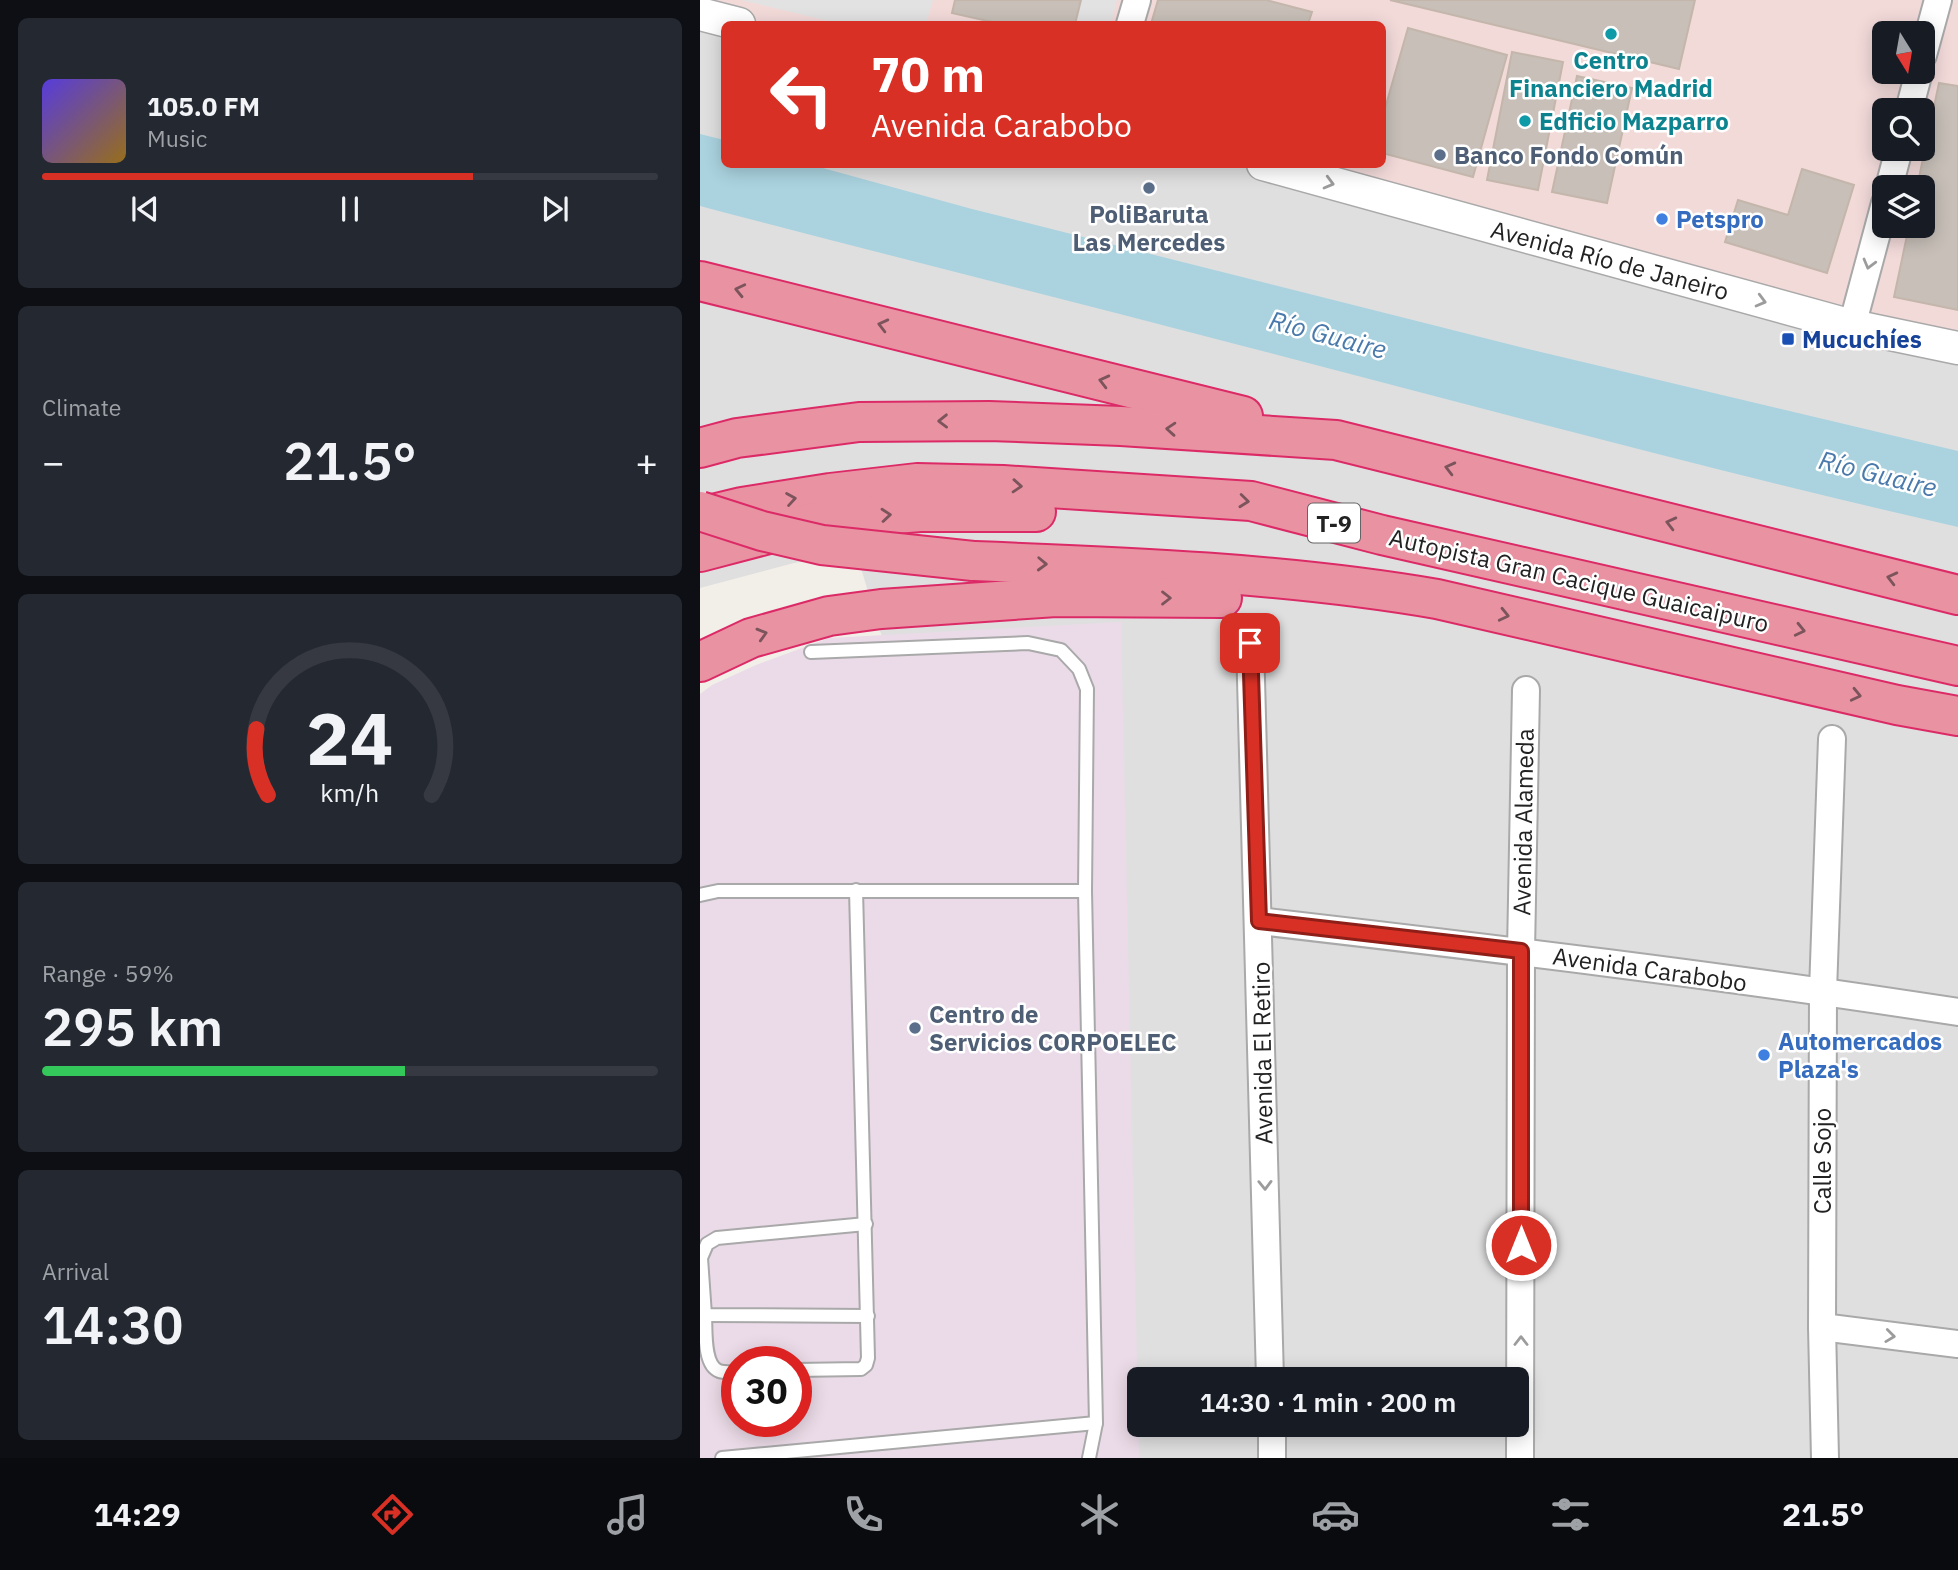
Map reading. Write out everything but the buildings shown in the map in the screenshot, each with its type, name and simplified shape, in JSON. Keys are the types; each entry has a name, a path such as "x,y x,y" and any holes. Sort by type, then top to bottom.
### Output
{"highway":[{"path":"700,281 1958,595"},
{"path":"700,448 737,438 778,432 859,422 898,421 1121,426 1336,440"},
{"name":"Autopista Gran Cacique Guaicaipuro","path":"700,517 742,507 830,493 917,484 979,485 1251,501 1382,536 1958,666"},
{"path":"700,511 762,531 822,545 973,561 1121,567 1388,591 1437,599 1884,702 1958,716"},
{"path":"700,552 822,520 920,512 1026,512 1382,536"},
{"path":"700,662 751,638 830,616 881,609 1056,597 1437,599"}],"street":[{"path":"1131,21 1137,0"},
{"path":"1932,21 1938,0"},
{"path":"700,14 727,21"},
{"name":"Avenida Río de Janeiro","path":"1278,168 1852,326 1958,348"},
{"path":"1852,326 1876,238"},
{"name":"Avenida El Retiro","path":"1250,643 1270,1367"},
{"name":"Avenida Alameda","path":"1520,1458 1521,951 1526,690"},
{"name":"Calle Sojo","path":"1825,1458 1822,1327 1823,991 1832,739"},
{"name":"Avenida Carabobo","path":"1259,921 1521,951 1823,991 1958,1012"},
{"path":"1822,1327 1958,1345"},
{"path":"1272,1437 1272,1458"}],"lane":[{"path":"811,652 1028,643 1061,650 1079,669 1087,689 1085,891 1096,1423 1089,1458"},
{"path":"812,1370 861,1369 868,1358 856,890"},
{"path":"700,895 718,891 1085,891"},
{"path":"721,1372 708,1360 701,1258 707,1244 717,1238 866,1224"},
{"path":"705,1315 868,1316"},
{"path":"722,1458 1096,1423"}],"shaded area":[{"path":"700,0 1958,0 1958,341 1300,168 1386,168 1386,21 752,21 700,7"},
{"path":"741,0 933,0 927,21 828,21"},
{"path":"1081,0 1117,0 1112,21 1076,21"},
{"path":"700,7 752,21 721,21 721,168 1300,168 1958,341 1958,1458 1133,1458 856,552 794,563 700,588"},
{"name":"Centro de Servicios CORPOELEC","path":"1121,622 1137,1367 1127,1367 1127,1437 1139,1437 1139,1458 700,1458 700,694 712,685 756,665 829,638"}],"water":[{"name":"Río Guaire","path":"700,134 721,139 721,168 823,168 972,209 1516,346 1958,451 1958,527 1677,459 700,206"}],"place":[{"name":"Centro Financiero Madrid","path":"1611,34"},
{"name":"Edficio Mazparro","path":"1525,121"},
{"name":"Banco Fondo Común","path":"1440,155"},
{"name":"PoliBaruta Las Mercedes","path":"1149,188"},
{"name":"Petspro","path":"1662,219"},
{"name":"Mucuchíes","path":"1788,339"},
{"name":"Centro de Servicios CORPOELEC","path":"915,1028"},
{"name":"Automercados Plaza's","path":"1764,1055"}],"route":[{"path":"1250,643 1259,921 1521,951 1521,1245"}]}
